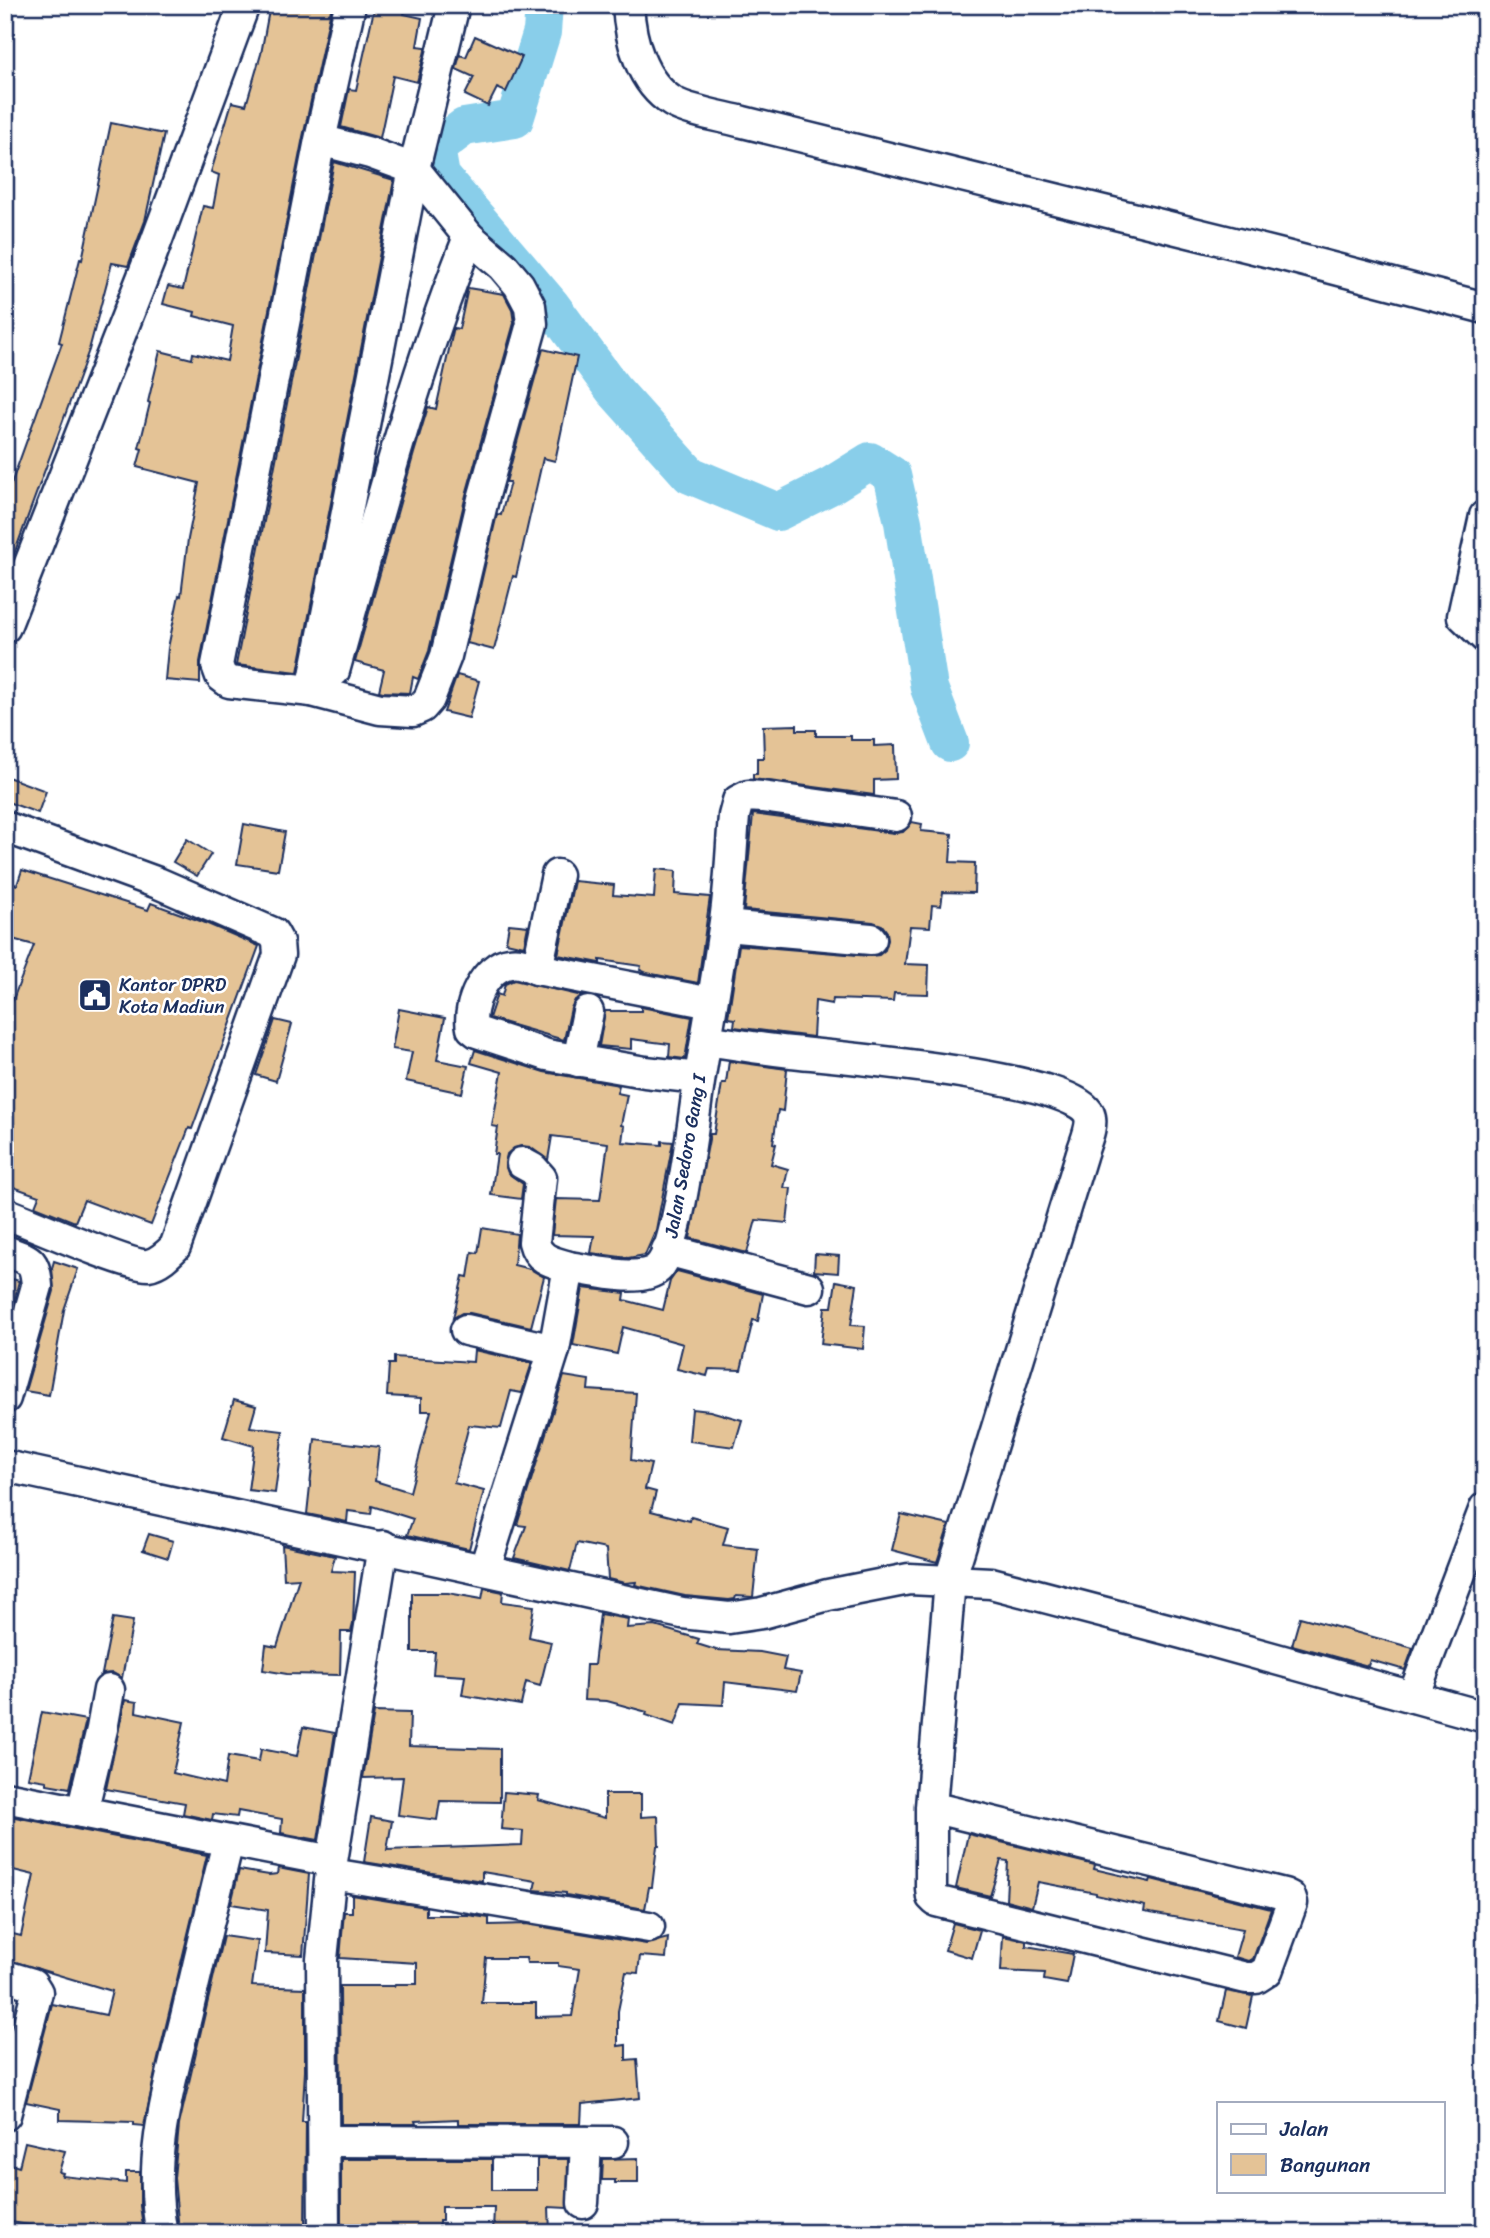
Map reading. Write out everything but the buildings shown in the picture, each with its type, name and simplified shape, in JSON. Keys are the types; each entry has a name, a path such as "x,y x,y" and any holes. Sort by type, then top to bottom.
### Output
{"street":[{"path":"5,627 153,248 243,5"},
{"path":"320,140 370,153 414,169 470,237 503,266 519,285 530,306 531,324 483,499 446,656 429,699 422,707 413,711 380,709 320,693 229,682 221,676 217,665 320,140 350,5"},
{"path":"320,693 414,169 454,5"},
{"path":"628,5 634,43 642,64 657,89 675,103 1485,308"},
{"path":"320,693 374,528 442,304 470,237"},
{"path":"1485,516 1463,616 1485,637"},
{"name":"Jalan Sedoro Gang I","path":"569,1267 631,1276 646,1274 659,1267 667,1250 678,1210 725,926 734,816 738,801 744,797 762,797 896,816"},
{"path":"5,827 158,883 273,933 278,942 279,955 176,1247 160,1260 147,1265 5,1213"},
{"path":"537,969 557,875"},
{"path":"725,926 871,939"},
{"path":"699,1078 547,1055 477,1032 472,1028 470,1013 489,975 500,965 514,962 537,969 711,1003"},
{"path":"578,1061 588,1012"},
{"path":"706,1041 958,1072 1062,1095 1079,1103 1089,1114 1090,1124 950,1580 931,1807 932,1897 936,1901 1246,1978 1262,1975 1270,1965 1292,1903 1284,1894 931,1807"},
{"path":"485,1569 554,1350 569,1267 548,1261 536,1251 534,1242 541,1178 522,1163"},
{"path":"667,1250 809,1289"},
{"path":"5,1251 29,1260 36,1268 37,1286 5,1398"},
{"path":"466,1330 554,1350"},
{"path":"5,1466 682,1613 729,1618 762,1613 875,1584 909,1579 991,1583 1485,1717"},
{"path":"1413,1697 1485,1508"},
{"path":"324,2233 322,1959 332,1868 383,1546"},
{"path":"82,1812 109,1690"},
{"path":"5,1797 228,1842 332,1868 649,1927"},
{"path":"162,2233 157,2151 170,2080 228,1842"},
{"path":"5,1976 32,1984 37,1992 5,2115"},
{"path":"325,2141 600,2142 583,2203"}],"waterway":[{"path":"544,5 542,32 515,119 464,127 436,148 441,176 551,305 613,389 690,475 778,512 830,486 870,461 892,475 903,522 929,688 950,743"}],"place":[{"name":"Kantor DPRD Kota Madiun","path":"95,995"}]}
